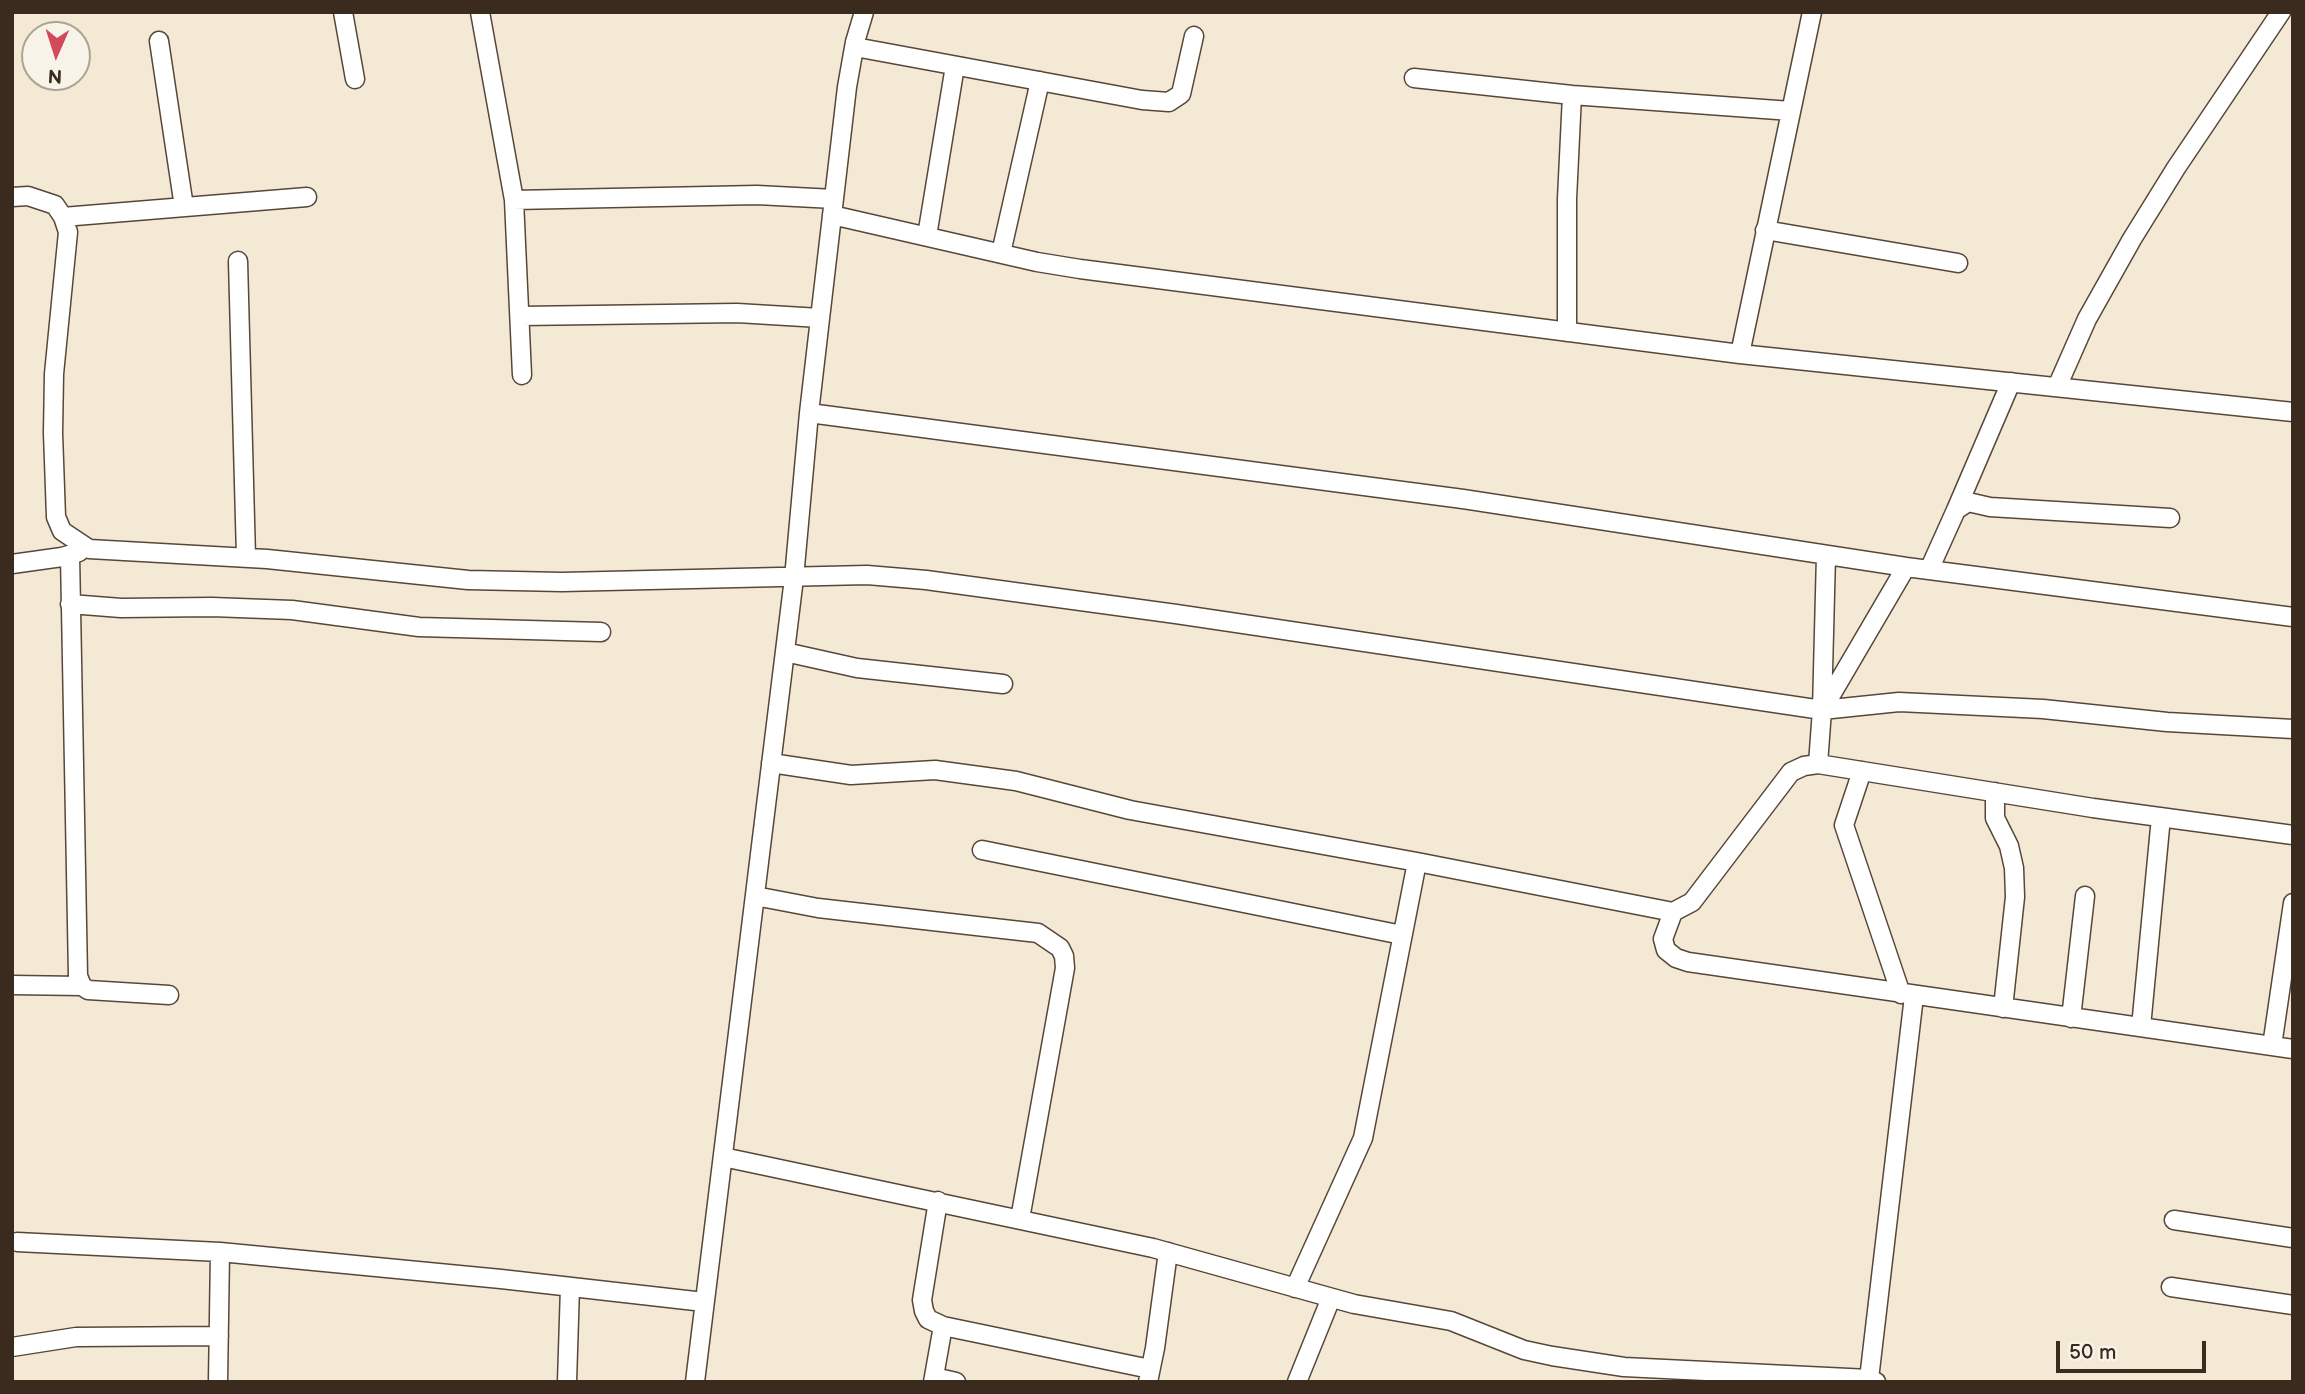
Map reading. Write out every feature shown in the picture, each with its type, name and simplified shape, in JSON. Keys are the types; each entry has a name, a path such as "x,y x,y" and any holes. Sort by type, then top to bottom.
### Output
{"street":[{"path":"343,12 355,79"},
{"path":"480,12 514,200 522,375"},
{"path":"695,1382 794,578 809,413 833,207 855,47 864,12"},
{"path":"1740,354 1812,12"},
{"path":"2056,387 2087,319 2132,239 2176,168 2281,12"},
{"path":"855,47 1142,100 1169,102 1181,94 1194,36"},
{"path":"159,41 184,207"},
{"path":"927,236 955,65"},
{"path":"1414,78 1572,94 1791,111"},
{"path":"1001,253 1040,81"},
{"path":"1567,332 1567,199 1572,94"},
{"path":"514,200 757,195 833,207 927,236 1080,269 1740,354 2293,412"},
{"path":"12,197 28,196 55,205 68,232 54,374 56,517 62,531 89,549"},
{"path":"63,217 307,197"},
{"path":"1765,230 1958,263"},
{"path":"238,261 246,558"},
{"path":"521,316 737,313 820,318"},
{"path":"1929,570 2011,382"},
{"path":"809,413 1462,499 1929,570 2293,617"},
{"path":"1956,510 1968,502 1990,506 2170,518"},
{"path":"12,564 70,555 89,549 246,558 468,580 562,582 867,575 926,580 1190,616 1822,710 1899,702 2043,709 2167,722 2293,729"},
{"path":"70,555 78,976 82,986"},
{"path":"1818,764 1826,555"},
{"path":"1822,710 1906,566"},
{"path":"70,604 121,608 292,610 419,627 601,632"},
{"path":"785,652 858,668 1003,684"},
{"path":"771,763 852,775 936,770 1016,781 1130,810 1673,912 1692,902 1791,772 1818,764 2293,835"},
{"path":"723,1157 1168,1252 1354,1304 1451,1321 1524,1350 1552,1356 1708,1376 1872,1381 1908,995 1844,825 1862,771"},
{"path":"1995,792 1995,818 2009,846 2015,878 2003,1008"},
{"path":"2141,1027 2161,817"},
{"path":"982,850 1402,935"},
{"path":"1294,1288 1363,1138 1417,862"},
{"path":"2071,1018 2085,895"},
{"path":"755,896 818,908 1038,933 1060,948 1065,968 1020,1219"},
{"path":"2272,1046 2293,903"},
{"path":"1673,912 1662,939 1666,950 1676,958 1688,962 2293,1049"},
{"path":"12,985 82,986 88,990 169,995"},
{"path":"938,1201 922,1300 929,1319 943,1326 1149,1375 1168,1252"},
{"path":"2174,1220 2293,1238"},
{"path":"17,1242 220,1252 704,1302"},
{"path":"218,1382 220,1252"},
{"path":"567,1382 570,1287"},
{"path":"2171,1287 2293,1305"},
{"path":"1297,1382 1331,1298"},
{"path":"943,1326 933,1380 956,1382"},
{"path":"12,1347 76,1337 219,1336"}]}
